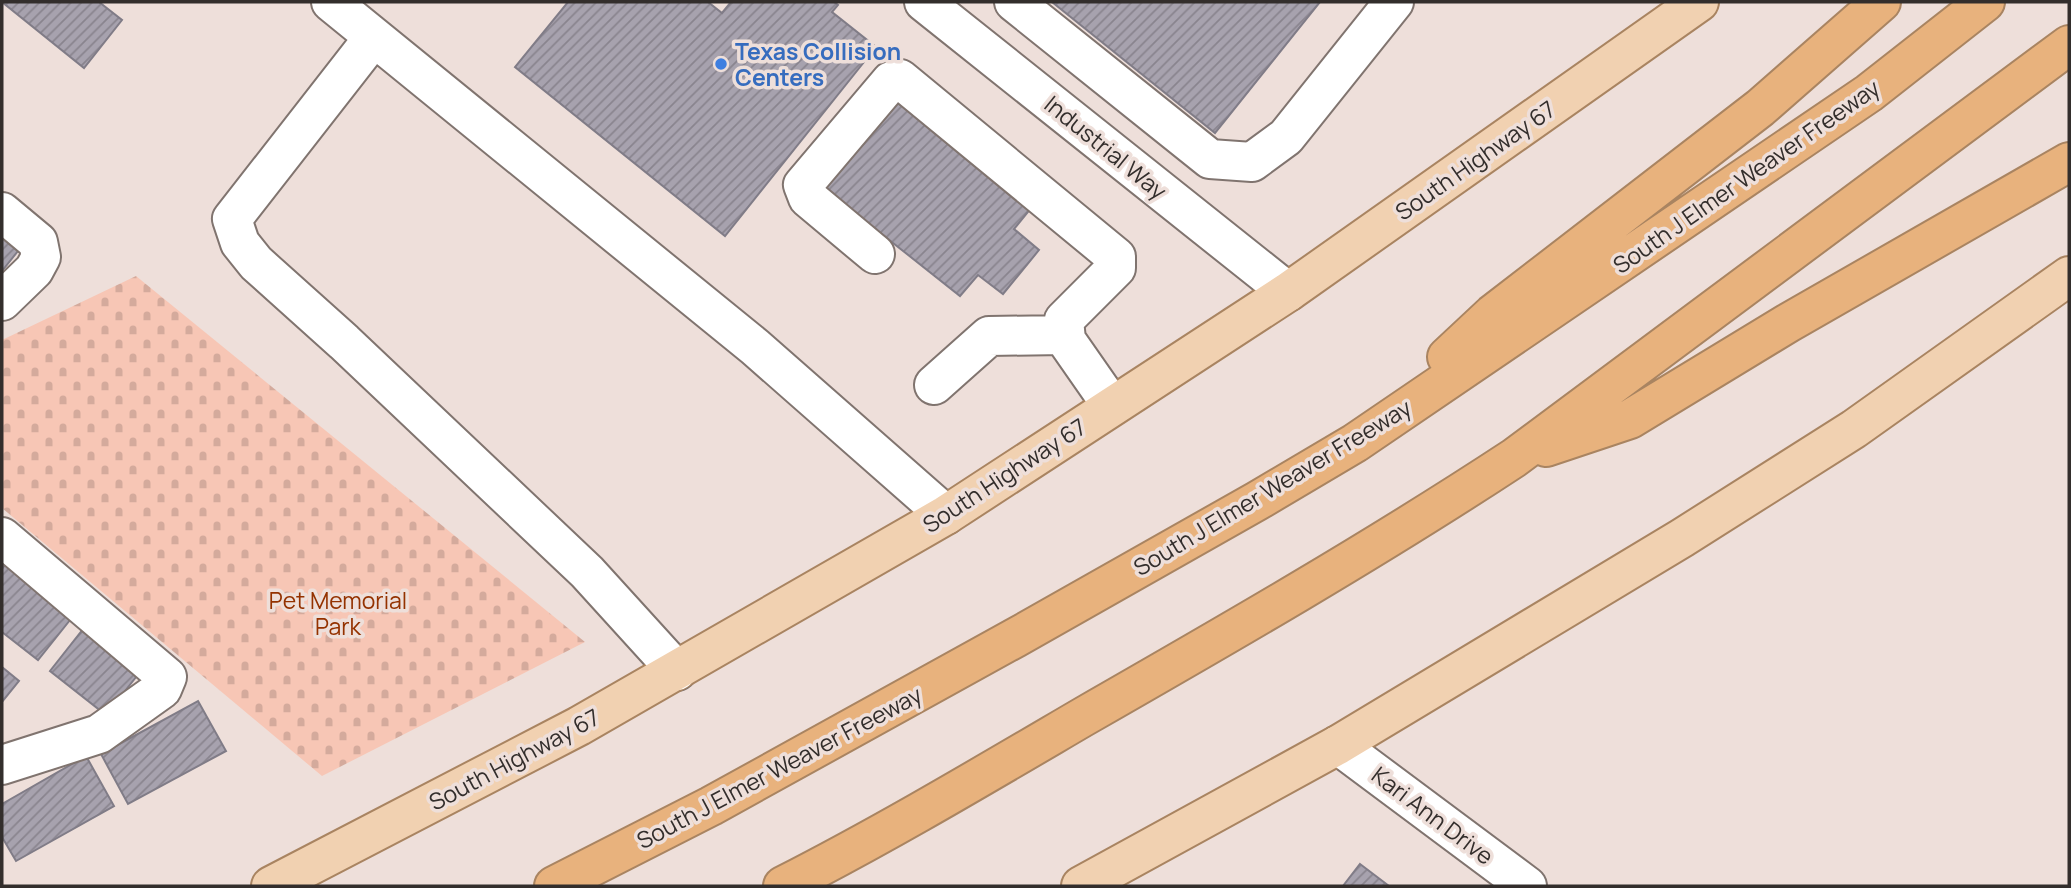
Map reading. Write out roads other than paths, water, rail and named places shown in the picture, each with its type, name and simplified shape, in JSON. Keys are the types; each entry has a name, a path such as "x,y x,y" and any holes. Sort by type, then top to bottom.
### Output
{"highway":[{"path":"1355,443 1493,314 1760,108 1881,2"},
{"name":"South J Elmer Weaver Freeway","path":"554,886 711,806 991,652 1355,443 1870,93 1985,2"},
{"path":"783,886 844,855 1185,659 1427,515 1514,458 2069,45"},
{"path":"1514,458 1630,419 1788,323 2069,162"}],"main road":[{"name":"South Highway 67","path":"271,886 579,726 946,515 1288,292 1699,2"},
{"path":"1081,886 1338,745 1682,538 1831,443 2069,276"}],"street":[{"path":"331,2 755,347 946,515"},
{"name":"Industrial Way","path":"924,2 1288,292"},
{"path":"1014,2 1210,159 1252,162 1286,137 1394,2"},
{"path":"373,37 232,219 240,243 256,263 344,342 587,572 677,671"},
{"path":"875,254 808,198 803,185 891,81 900,79 1116,257 1116,268 1064,320 1066,340 1112,406"},
{"path":"2,212 38,242 41,257 34,270 2,301"},
{"path":"934,385 989,337 1064,335"},
{"path":"2,537 167,677 162,689 99,734 2,765"},
{"name":"Kari Ann Drive","path":"1338,745 1527,886"}],"place":[{"name":"Texas Collision Centers","path":"721,64"}],"park label":[{"name":"Pet Memorial Park","path":"338,613"}]}
